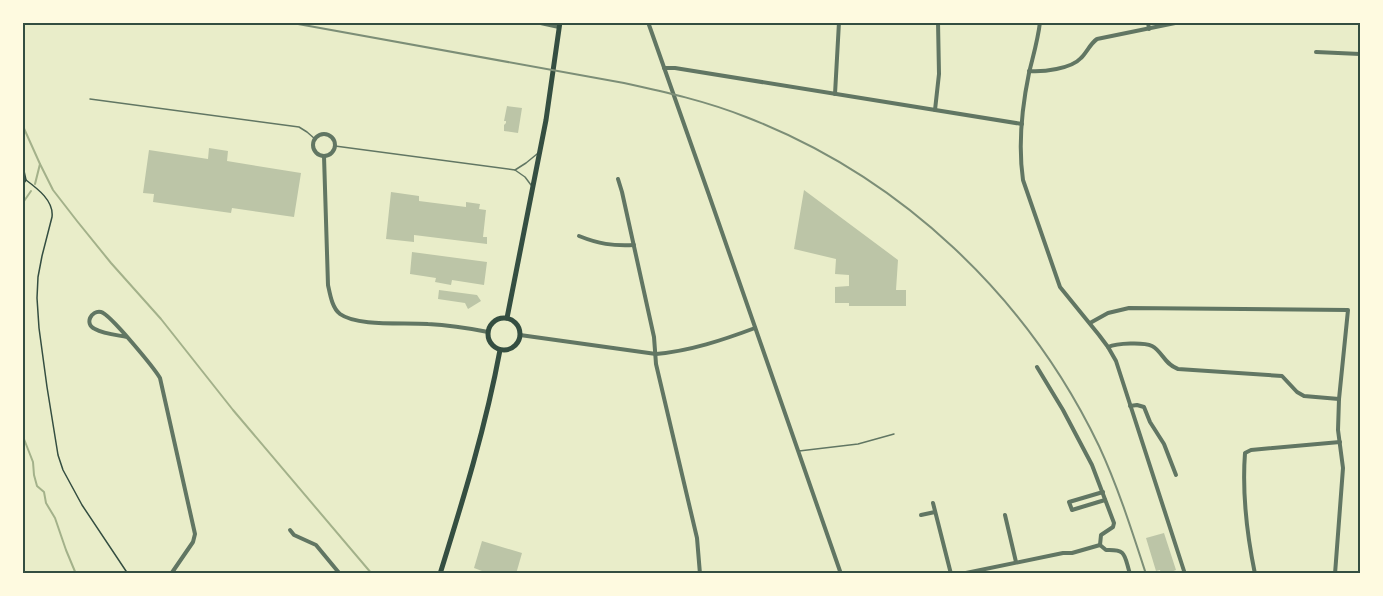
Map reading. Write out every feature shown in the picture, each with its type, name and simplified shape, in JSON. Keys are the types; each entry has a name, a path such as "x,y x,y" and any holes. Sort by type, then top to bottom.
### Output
{"main road":[{"path":"507,318 546,120 559,25"},
{"path":"507,318 519,326 519,341 513,348 500,350 492,344 488,332 497,320 507,318"},
{"path":"440,573 484,424 500,350"}],"street":[{"path":"536,22 559,25"},
{"path":"648,22 841,573"},
{"path":"835,94 839,22"},
{"path":"935,110 939,74 938,22"},
{"path":"1040,22 1029,71 1022,124 1021,170 1023,180 1060,287 1090,323 1116,361 1185,573"},
{"path":"1148,22 1149,29"},
{"path":"1029,71 1038,72 1071,66 1097,39 1180,22"},
{"path":"1316,52 1360,54"},
{"path":"664,68 1022,124"},
{"path":"323,134 332,138 335,146 331,153 320,156 314,150 313,142 323,134"},
{"path":"324,156 328,285 338,313 358,321 427,324 488,332"},
{"path":"618,179 654,337 656,364 697,538 700,573"},
{"path":"579,236 605,245 634,244"},
{"path":"1090,323 1113,311 1129,308 1348,310 1339,399 1338,430 1343,468 1335,573"},
{"path":"127,337 91,327 89,322 93,313 98,311 105,313 127,337 160,378 195,534 171,573"},
{"path":"520,335 656,354 716,342 755,328"},
{"path":"1108,347 1121,343 1152,346 1169,364 1178,369 1282,376 1304,396 1339,399"},
{"path":"1037,367 1092,465 1114,523 1113,527 1101,535 1100,545 1106,550 1119,549 1123,552 1130,573"},
{"path":"1130,406 1144,407 1150,422 1164,444 1176,475"},
{"path":"1255,573 1245,508 1245,453 1251,450 1340,442"},
{"path":"1102,492 1069,502 1072,510 1105,500"},
{"path":"933,503 951,573"},
{"path":"921,515 935,513"},
{"path":"1005,515 1016,562"},
{"path":"290,530 294,535 316,545 340,573"},
{"path":"961,573 1072,553 1100,545"}],"lane":[{"path":"90,99 299,127 315,139"},
{"path":"335,146 515,170 525,177 533,188"},
{"path":"515,170 540,150"},
{"path":"798,451 858,444 894,434"}],"path":[{"path":"22,162 26,180 43,194 53,209 40,263 37,298 47,387 58,454 63,470 82,505 128,573"},
{"path":"22,186 26,180"}],"building":[{"path":"507,106 522,108 518,133 504,131"},
{"path":"209,148 228,151 227,161 301,173 294,217 232,208 231,213 153,202 154,194 143,193 149,150 208,159"},
{"path":"804,190 898,260 896,290 906,290 906,306 849,306 849,303 835,303 835,287 849,286 849,275 835,274 836,259 794,249"},
{"path":"391,192 419,196 419,201 466,207 466,202 480,204 479,209 486,210 483,237 487,237 487,244 414,235 414,242 386,239"},
{"path":"412,252 487,262 484,285 452,280 451,285 435,282 436,278 410,274"},
{"path":"439,290 477,295 481,301 468,309 465,303 438,299"},
{"path":"1164,533 1176,570 1161,574 1160,570 1156,571 1146,538"},
{"path":"482,541 522,553 516,574 490,574 474,568"}],"waterway":[{"path":"22,124 53,190 77,221 372,574"},
{"path":"35,184 40,164"},
{"path":"22,204 31,191"},
{"path":"22,434 33,462 37,486 44,492 46,503 55,518 76,574"}],"railway":[{"path":"287,22 624,83 685,97 746,117 803,142 856,173 907,208 954,248 997,292 1035,340 1070,391 1099,446 1119,493 1146,574"}]}
